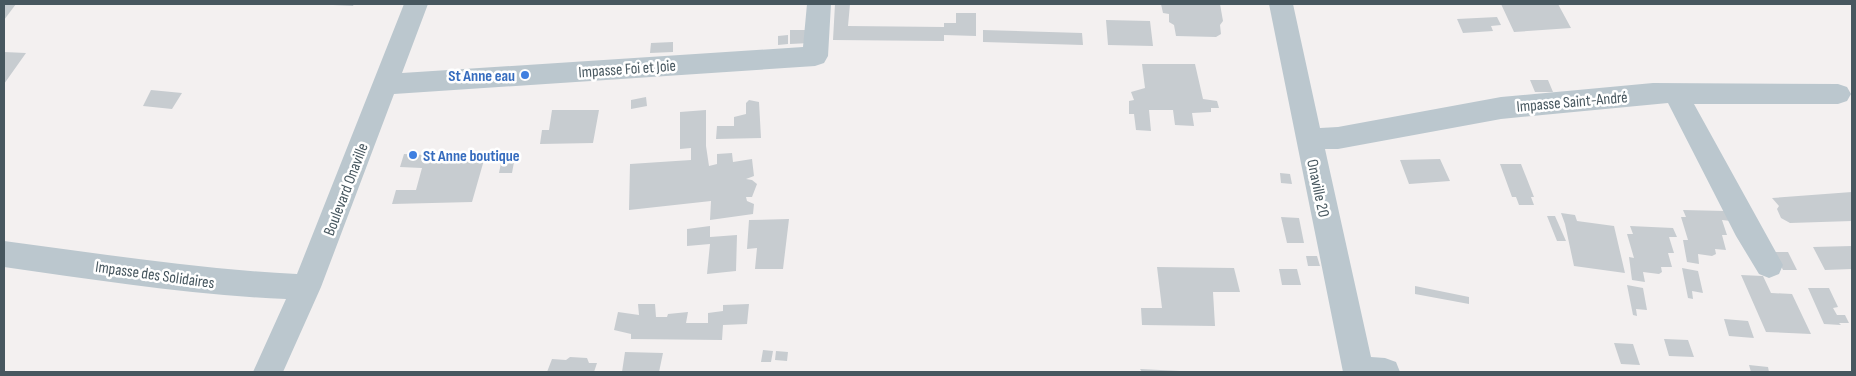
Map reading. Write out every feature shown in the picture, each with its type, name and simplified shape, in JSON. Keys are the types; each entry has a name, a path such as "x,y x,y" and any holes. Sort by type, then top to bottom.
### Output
{"street":[{"name":"Boulevard Onaville","path":"268,372 306,287 416,4"},
{"name":"Impasse Foi et Joie","path":"386,84 815,56 820,4"},
{"name":"Onaville 20","path":"1281,4 1308,139 1367,372"},
{"name":"Impasse Saint-André","path":"1308,139 1338,138 1501,108 1653,93 1678,95 1838,94"},
{"path":"1678,95 1685,113 1746,227 1770,265"},
{"name":"Impasse des Solidaires","path":"4,254 177,278 235,284 306,287"}],"building":[{"path":"4,4 16,4 4,20"},
{"path":"313,4 354,4 353,6"},
{"path":"835,4 850,4 848,26 944,27 944,23 956,23 956,13 976,13 976,36 944,35 944,41 833,40"},
{"path":"1161,4 1220,4 1223,21 1220,25 1221,34 1216,37 1176,36 1174,25 1169,22 1169,14 1163,13"},
{"path":"1501,4 1558,4 1571,28 1514,32"},
{"path":"1497,17 1501,25 1491,26 1493,31 1463,33 1457,19"},
{"path":"1106,20 1150,21 1153,46 1108,45"},
{"path":"790,30 810,30 810,43 790,44"},
{"path":"983,30 1082,33 1083,45 983,42"},
{"path":"788,35 788,44 778,45 778,36"},
{"path":"673,42 673,52 650,53 651,43"},
{"path":"4,52 26,53 4,84"},
{"path":"1142,64 1195,64 1203,99 1217,101 1219,108 1211,108 1211,112 1192,113 1194,126 1175,125 1173,110 1149,110 1151,131 1136,130 1134,114 1129,114 1129,101 1134,100 1131,92 1145,88"},
{"path":"1530,80 1548,80 1553,92 1535,92"},
{"path":"151,90 182,93 172,109 143,106"},
{"path":"646,97 647,106 631,109 631,100"},
{"path":"749,100 759,102 761,138 716,139 717,126 734,126 734,117 746,114 746,103"},
{"path":"552,110 599,110 593,143 540,144 542,130 549,130"},
{"path":"706,110 706,146 709,166 717,164 717,154 732,153 733,162 752,159 754,176 746,179 752,180 757,184 752,197 746,197 747,201 754,204 753,214 710,220 711,201 629,210 630,164 691,160 691,148 680,149 680,112"},
{"path":"404,154 425,155 423,162 484,160 472,202 392,204 396,190 416,190 422,168 400,167"},
{"path":"1440,159 1450,181 1409,184 1400,160"},
{"path":"514,162 512,173 499,173 501,163"},
{"path":"1500,164 1521,164 1534,197 1531,197 1534,205 1519,205 1516,197 1512,197"},
{"path":"1280,173 1290,174 1292,184 1281,183"},
{"path":"1852,192 1852,221 1790,223 1781,218 1777,209 1779,206 1772,198"},
{"path":"1683,210 1726,211 1731,221 1722,220 1727,235 1722,235 1726,250 1715,249 1716,254 1712,256 1698,254 1699,264 1687,262 1683,240 1688,240 1681,217 1686,217"},
{"path":"1561,213 1575,215 1577,221 1614,226 1625,273 1574,266"},
{"path":"1547,216 1555,216 1566,241 1557,241"},
{"path":"1281,217 1299,218 1304,243 1287,243"},
{"path":"789,219 783,269 755,269 757,248 747,249 749,220"},
{"path":"710,226 710,237 737,235 736,271 707,274 710,244 687,246 687,229"},
{"path":"1630,226 1673,228 1677,237 1669,237 1674,253 1668,253 1672,267 1661,267 1662,272 1659,274 1643,272 1645,282 1632,280 1629,257 1634,258 1627,234 1633,234"},
{"path":"1852,246 1852,269 1825,270 1813,247"},
{"path":"1774,252 1788,252 1797,270 1783,270"},
{"path":"1306,256 1317,256 1320,266 1308,266"},
{"path":"1157,267 1234,268 1240,292 1213,292 1215,326 1142,325 1141,308 1162,308"},
{"path":"1682,268 1698,271 1703,293 1692,291 1693,299 1688,298"},
{"path":"1279,269 1297,269 1301,285 1282,285"},
{"path":"1741,275 1763,276 1771,293 1792,294 1811,334 1766,332"},
{"path":"1627,285 1643,288 1647,310 1636,309 1637,316 1633,315"},
{"path":"1415,286 1469,297 1469,304 1415,294"},
{"path":"1808,288 1829,288 1838,307 1833,308 1837,315 1845,315 1849,323 1839,323 1841,325 1824,324"},
{"path":"638,304 655,304 656,317 667,317 668,314 688,312 686,323 708,323 708,313 723,311 723,305 749,304 747,324 723,325 722,340 631,339 631,334 614,330 618,312 639,315"},
{"path":"1724,319 1748,321 1754,338 1729,336"},
{"path":"1664,339 1688,340 1694,357 1669,356"},
{"path":"1614,343 1633,344 1640,365 1621,364"},
{"path":"763,350 773,351 771,362 761,362"},
{"path":"776,351 788,352 787,361 775,360"},
{"path":"625,352 663,353 659,372 622,372"},
{"path":"570,357 587,358 589,363 597,363 594,372 547,372 552,359 566,360"},
{"path":"1749,365 1768,367 1769,372 1751,372"},
{"path":"1140,369 1180,371 1180,372 1142,372"}],"place":[{"name":"St Anne eau","path":"525,75"},
{"name":"St Anne boutique","path":"413,155"}]}
